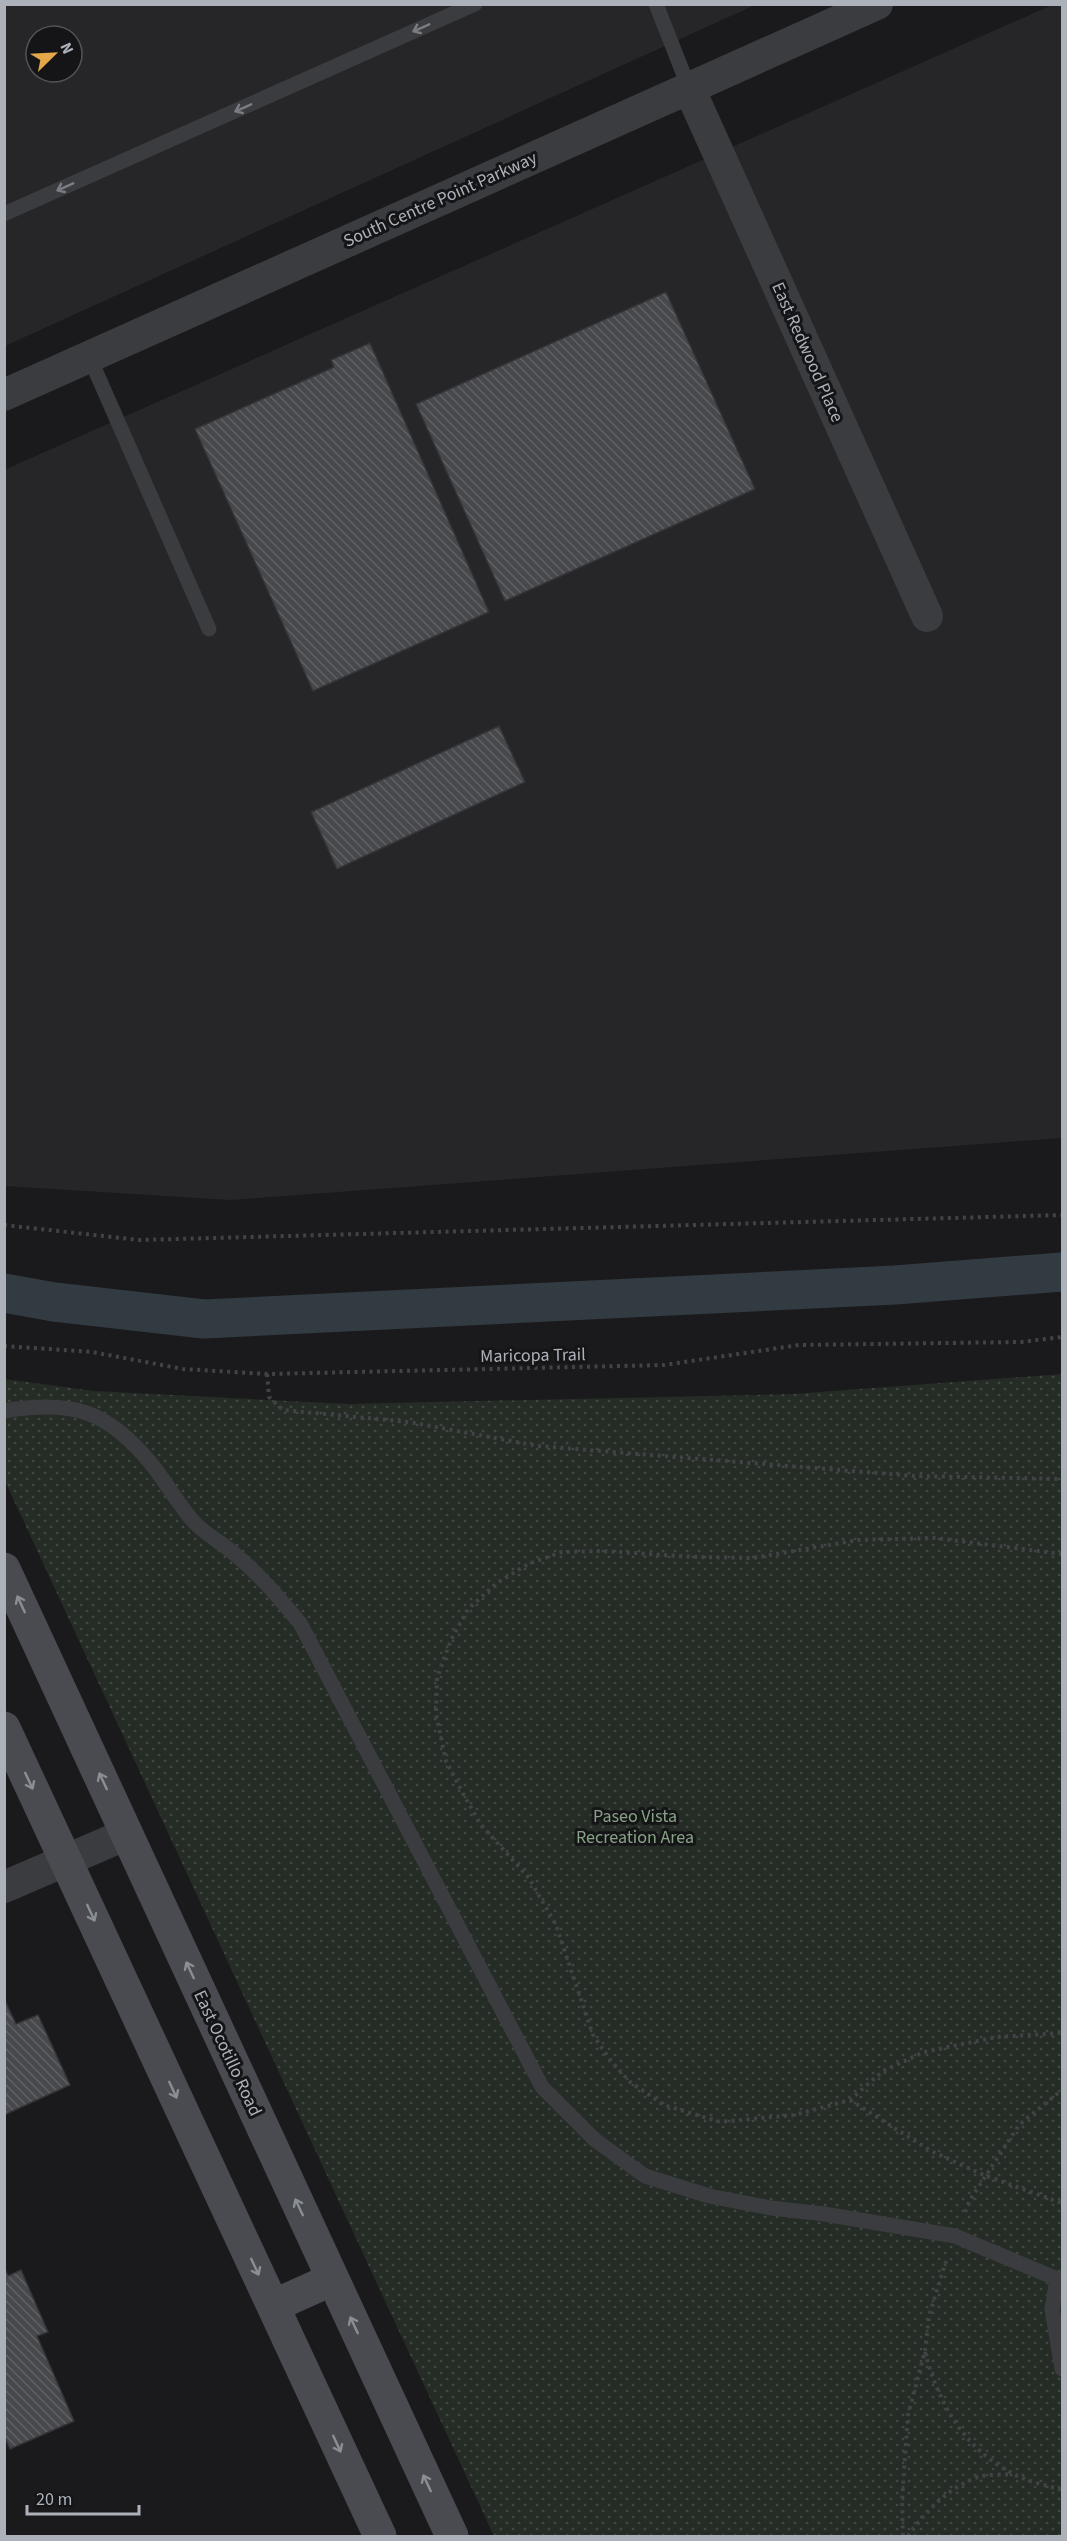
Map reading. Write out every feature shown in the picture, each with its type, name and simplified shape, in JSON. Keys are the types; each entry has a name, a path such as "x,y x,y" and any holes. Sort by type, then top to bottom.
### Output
{"main road":[{"name":"East Ocotillo Road","path":"4,1569 452,2536"},
{"path":"4,1728 380,2536"},
{"path":"273,2306 333,2279"}],"street":[{"name":"South Centre Point Parkway","path":"4,394 877,4"},
{"name":"East Redwood Place","path":"689,88 927,616"},
{"path":"4,1887 127,1834"}],"lane":[{"path":"4,214 475,4"},
{"path":"656,4 689,88"},
{"path":"88,356 209,629"},
{"path":"4,1412 38,1406 67,1406 94,1415 126,1438 152,1465 195,1523 237,1555 270,1587 300,1623 542,2087 595,2140 645,2176 709,2196 771,2208 824,2214 955,2236 1060,2280 1052,2309 1062,2369"}],"path":[{"path":"4,1225 139,1240 1062,1215"},
{"name":"Maricopa Trail","path":"4,1346 92,1352 183,1370 267,1374 664,1365 799,1345 1021,1342 1062,1337"},
{"path":"267,1374 269,1397 283,1410 409,1422 538,1446 915,1476 1062,1479"},
{"path":"1062,1554 935,1538 858,1540 753,1558 602,1551 562,1552 528,1564 497,1583 468,1610 451,1640 437,1678 436,1714 446,1761 481,1825 529,1878 556,1925 593,2035 611,2061 630,2082 664,2105 720,2122 794,2115 850,2100 883,2071 924,2052 997,2037 1062,2033"},
{"path":"986,2176 1019,2125 1062,2090"},
{"path":"850,2100 931,2151 986,2176 1062,2204"},
{"path":"903,2536 902,2492 908,2415 925,2351 932,2378 940,2396 961,2432 986,2457 1011,2474 1062,2490"},
{"path":"908,2536 923,2515 947,2495 978,2477 1011,2474"}],"shaded area":[{"path":"5,4 755,5 5,346"},
{"path":"1052,5 1062,5 1062,1138 230,1200 5,1186 4,470"}],"green space":[{"name":"Paseo Vista Recreation Area","path":"1062,1374 1062,2536 494,2536 5,1481 4,1379 94,1391 348,1404 793,1394"}],"building":[{"path":"666,292 755,489 505,601 416,404"},
{"path":"370,343 489,612 313,691 195,429 334,367 331,360"},
{"path":"499,726 525,782 337,869 311,812"},
{"path":"4,1999 16,2024 38,2015 70,2085 4,2115"},
{"path":"4,2267 8,2276 21,2270 48,2332 37,2336 74,2421 10,2449 4,2435"}],"waterway":[{"path":"4,1293 54,1302 204,1319 895,1285 1062,1272"}]}
